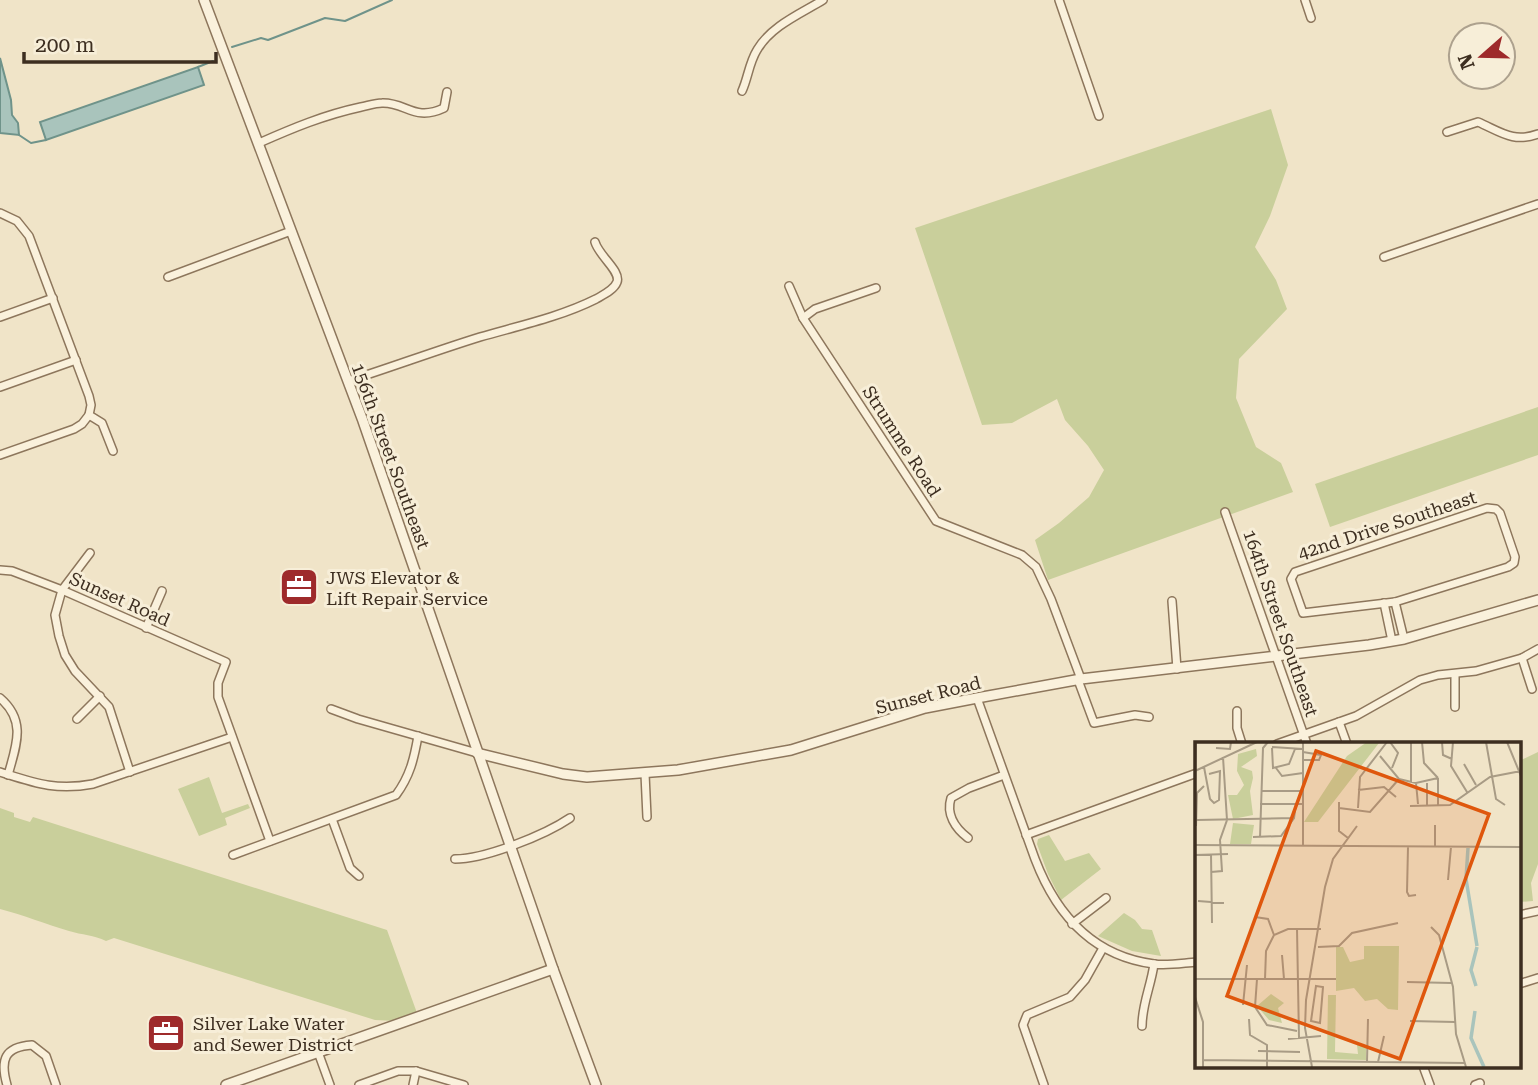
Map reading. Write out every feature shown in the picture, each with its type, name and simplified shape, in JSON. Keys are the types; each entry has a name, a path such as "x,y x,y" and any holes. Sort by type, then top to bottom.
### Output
{"street":[{"name":"156th Street Southeast","path":"204,0 348,381 596,1085"},
{"path":"742,91 751,62 766,38 774,30 822,0"},
{"path":"1059,0 1099,116"},
{"path":"1305,0 1311,18"},
{"path":"259,143 300,124 384,103 422,114 439,110 444,108 447,92"},
{"path":"1447,132 1479,122 1512,137 1522,139 1538,134"},
{"path":"1384,257 1538,204"},
{"path":"0,212 17,221 29,236 91,405 89,415 74,429 0,455"},
{"path":"168,277 291,231"},
{"path":"348,381 596,299 612,289 617,282 617,275 598,251 595,242"},
{"name":"Strumme Road","path":"789,286 803,318 936,521 1022,555 1036,567 1051,599 1094,723 1135,715 1149,717"},
{"path":"803,318 815,309 876,288"},
{"path":"0,317 53,298"},
{"path":"0,387 76,360"},
{"path":"89,415 102,424 113,451"},
{"name":"42nd Drive Southeast","path":"1384,603 1303,612 1291,579 1295,572 1440,522 1487,508 1496,509 1500,513 1515,557 1514,563 1508,568 1395,601"},
{"name":"164th Street Southeast","path":"1225,512 1306,742"},
{"path":"90,553 62,590 55,615 65,655 75,671 109,707 130,772"},
{"name":"Sunset Road","path":"0,570 12,571 62,590 226,663 218,684 218,697 232,737"},
{"path":"146,628 162,591"},
{"name":"Sunset Road","path":"331,709 418,736 563,774 587,777 645,774 791,750 925,708 1080,679 1277,658 1404,639 1538,600"},
{"path":"1172,601 1177,669"},
{"path":"1392,641 1384,603 1395,601 1404,639"},
{"path":"1282,742 1356,716 1420,680 1522,658 1538,649"},
{"path":"1522,658 1532,689"},
{"path":"1455,674 1455,707"},
{"path":"77,719 100,696"},
{"path":"0,698 9,706 15,718 19,736 4,774 53,788 93,784 232,737 270,841"},
{"path":"977,698 1045,885 1072,924 1103,948 1154,964 1195,962"},
{"path":"1237,711 1237,729 1241,742"},
{"path":"1339,722 1346,742"},
{"path":"233,855 396,795 407,780 414,762 418,736"},
{"path":"645,774 648,817"},
{"path":"1026,835 1195,774"},
{"path":"968,838 957,829 948,807 951,798 1004,775"},
{"path":"455,859 470,859 555,829 570,818"},
{"path":"332,819 350,868 359,876"},
{"path":"1072,924 1106,898"},
{"path":"1520,915 1538,911"},
{"path":"1044,1085 1023,1025 1027,1015 1070,997 1085,980 1103,948"},
{"path":"1142,1026 1142,1006 1150,988 1154,964"},
{"path":"226,1085 249,1081 318,1052 553,969"},
{"path":"1520,984 1538,978"},
{"path":"7,1085 2,1071 4,1058 8,1052 26,1045 37,1047 46,1056 56,1085"},
{"path":"318,1052 330,1085"},
{"path":"1424,1068 1430,1085"},
{"path":"359,1085 398,1071 416,1071 464,1085"},
{"path":"413,1085 416,1071"}],"green space":[{"path":"1271,109 1288,165 1270,216 1255,247 1276,280 1287,309 1239,359 1236,398 1256,447 1281,463 1293,492 1048,580 1035,540 1089,497 1104,470 1088,446 1065,420 1057,399 1012,423 982,425 915,228"},
{"path":"1538,407 1538,455 1330,527 1315,484"},
{"path":"1538,752 1538,864 1531,883 1533,901 1520,902 1520,761"},
{"path":"209,777 222,813 248,804 250,808 225,818 227,825 199,836 178,789"},
{"path":"0,808 14,813 14,817 30,822 33,817 387,930 417,1013 396,1021 375,1020 114,938 106,941 0,909"},
{"path":"1049,835 1065,861 1089,853 1101,869 1061,900 1037,844 1038,839"},
{"path":"1124,913 1142,929 1152,930 1161,956 1132,951 1098,936"}],"water":[{"path":"0,58 11,100 12,115 18,123 19,135 0,133"},
{"path":"198,67 204,85 46,140 40,122"}],"waterway":[{"path":"232,47 261,38 268,40 325,18 345,21 392,0"},
{"path":"198,67 213,61"},
{"path":"19,135 31,143 46,140"}],"place":[{"name":"JWS Elevator & Lift Repair Service","path":"299,587"},
{"name":"Silver Lake Water and Sewer District","path":"166,1033"}]}
